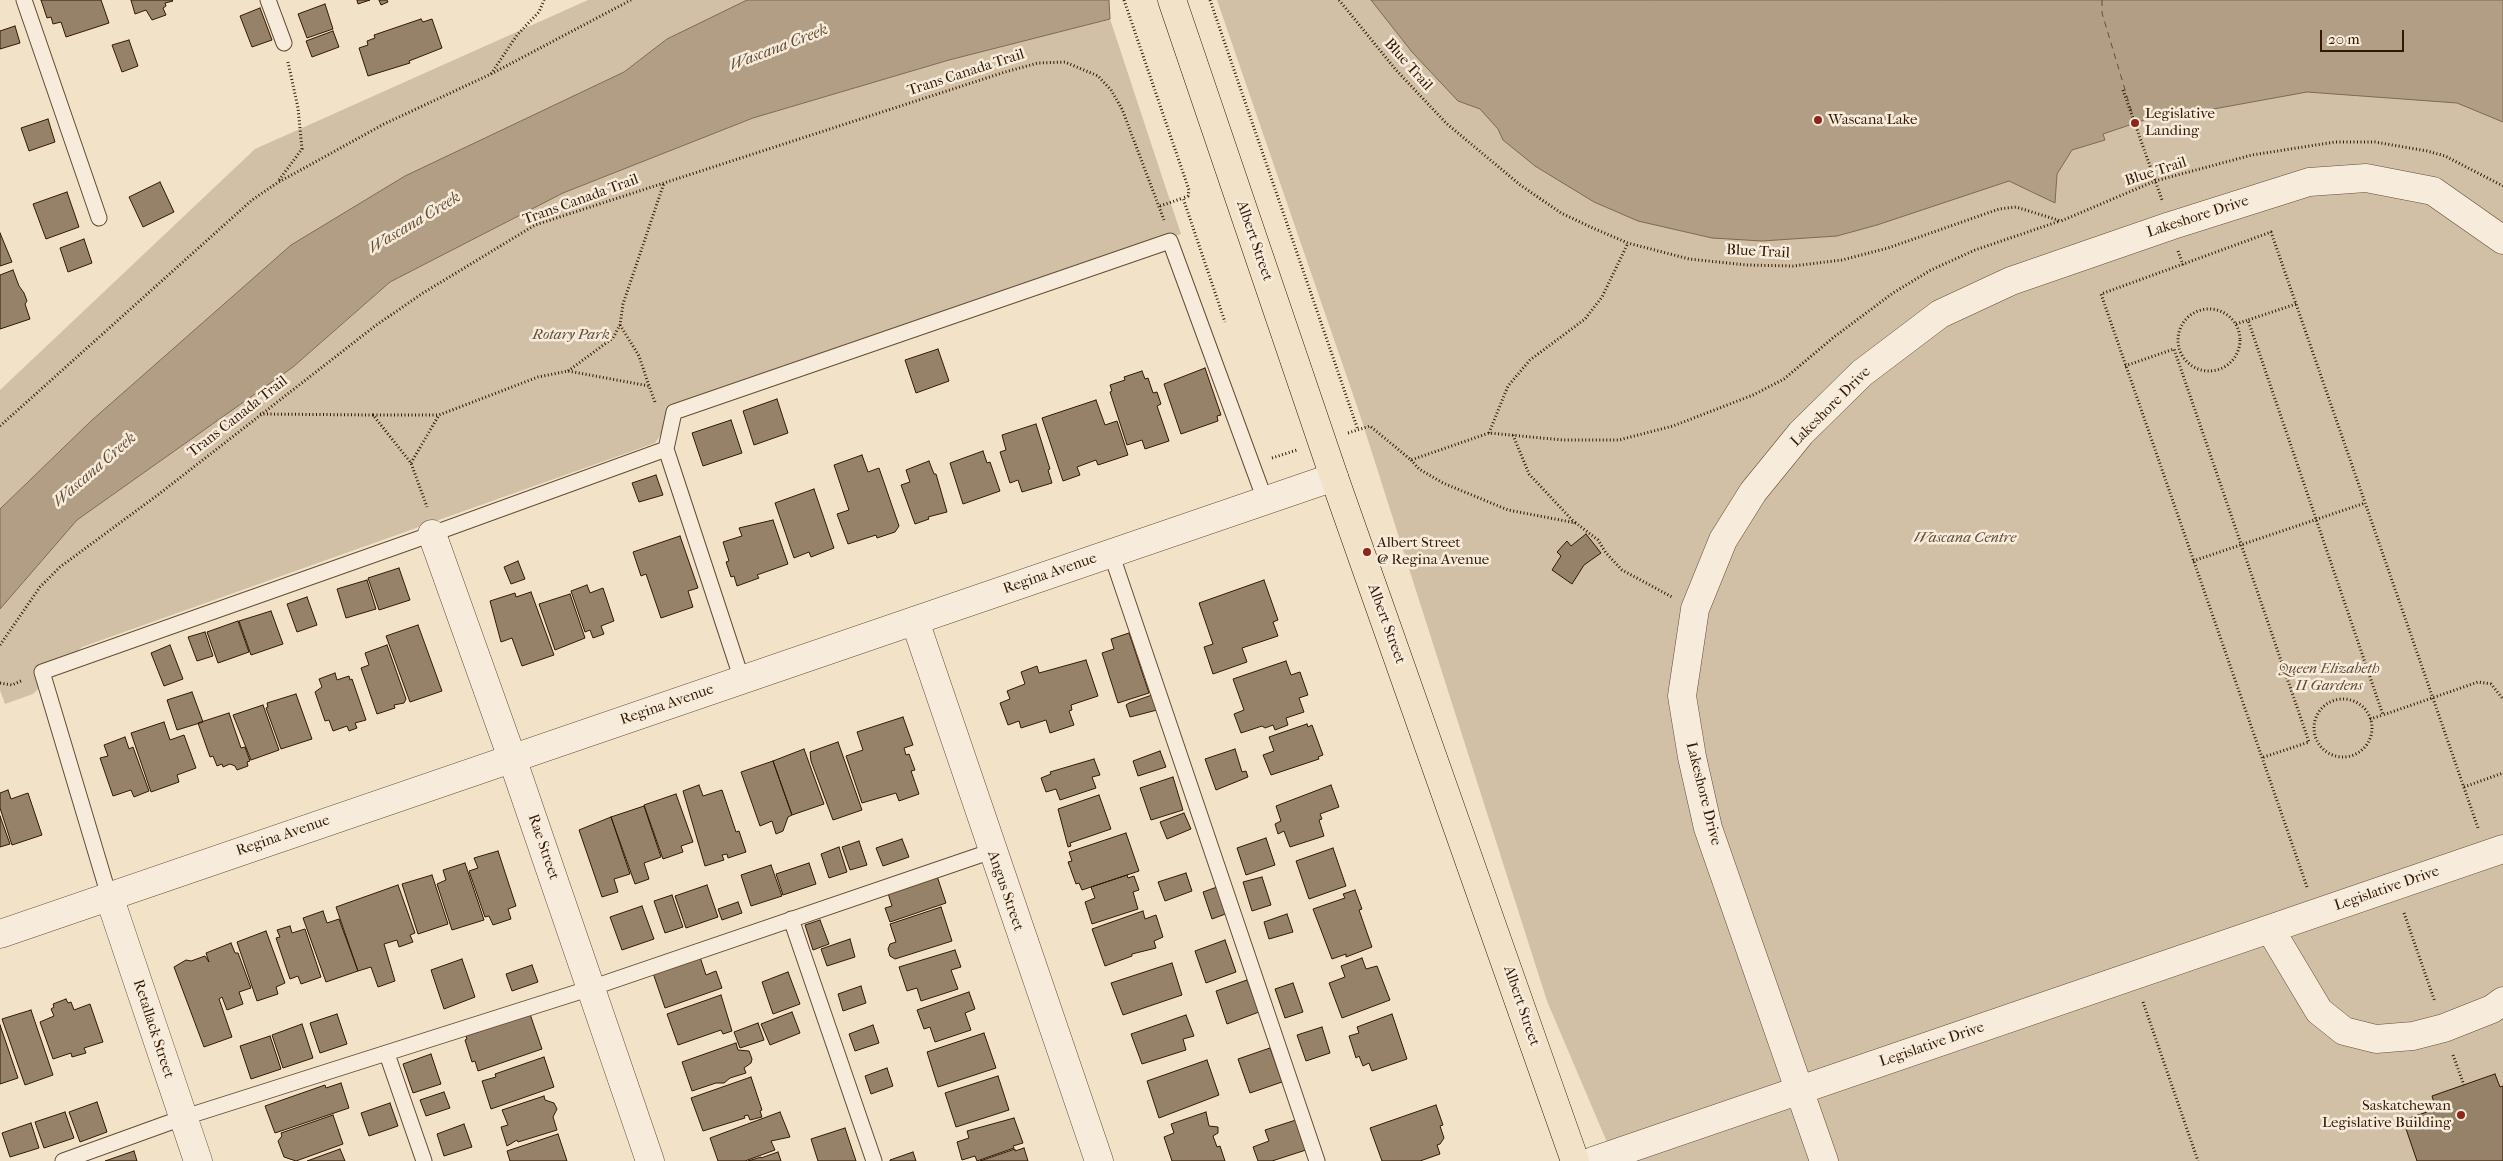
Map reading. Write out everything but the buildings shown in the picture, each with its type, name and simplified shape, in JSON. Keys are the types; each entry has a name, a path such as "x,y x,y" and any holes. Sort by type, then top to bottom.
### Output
{"main road":[{"name":"Albert Street","path":"1172,0 1316,427 1575,1161"}],"street":[{"name":"Lakeshore Drive","path":"1824,1161 1708,828 1692,756 1682,696 1695,609 1723,540 1753,492 1801,433 1862,373 1940,314 2011,281 2170,226 2309,182 2366,178 2433,191 2503,240"},
{"name":"Regina Avenue","path":"0,934 1334,477"},
{"name":"Rae Street","path":"432,534 512,758 650,1161"},
{"name":"Angus Street","path":"915,621 1098,1161"},
{"name":"Legislative Drive","path":"1593,1161 2495,852"},
{"name":"Retallack Street","path":"109,896 198,1161"},
{"path":"2270,929 2319,1011 2344,1031 2376,1039 2413,1036 2444,1028 2492,1009 2503,1001"}],"lane":[{"path":"24,0 99,218"},
{"path":"268,0 284,44"},
{"path":"742,680 666,448 674,412 1170,242 1265,500"},
{"path":"109,896 42,672 432,534 666,448"},
{"path":"1111,553 1317,1161"},
{"path":"63,1161 182,1118 591,988 992,851"},
{"path":"791,919 874,1161"},
{"path":"386,1054 424,1161"}],"path":[{"path":"491,74 518,35 539,12 544,0"},
{"path":"0,426 252,200 277,182 384,124 491,74 631,0"},
{"path":"1124,0 1189,190 1188,196"},
{"path":"1210,0 1358,430"},
{"name":"Blue Trail","path":"1339,0 1396,70 1446,123 1476,150 1561,213 1628,243 1689,259 1748,265 1793,266 1842,260 1888,248 1999,209 2016,207 2061,221 2155,181 2250,156"},
{"path":"277,182 302,149 298,108 284,44"},
{"name":"Trans Canada Trail","path":"0,645 40,587 60,566 159,494 374,326 423,293 528,229 1005,72 1038,63 1065,62 1098,76 1111,90 1122,109 1166,226"},
{"path":"2123,90 2183,265"},
{"path":"568,371 613,338 620,325 623,304 665,183"},
{"path":"1160,206 1182,198"},
{"path":"1411,460 1489,433 1563,440 1619,440 1673,426 1744,398 1784,379 1893,293 1931,270 1975,250 2061,221"},
{"path":"2317,913 2261,758 2101,294 2271,232 2464,787 2495,852"},
{"path":"1489,433 1508,386 1530,360 1585,319 1602,298 1628,243"},
{"path":"2236,324 2296,304"},
{"path":"2202,310 2222,311 2236,324 2240,343 2233,360 2226,366 2207,371 2198,369 2189,364 2179,348 2180,329 2186,320 2202,310"},
{"path":"2248,320 2383,715"},
{"path":"620,325 638,356 661,416 674,412"},
{"path":"2125,366 2179,348"},
{"path":"2174,349 2309,742"},
{"path":"259,414 439,415 538,376 568,371 649,386"},
{"path":"373,415 411,463 433,523 432,534"},
{"path":"411,463 439,415"},
{"path":"1370,426 1419,469 1443,483 1508,510 1576,523"},
{"path":"1513,435 1529,474 1576,523 1598,540 1606,553 1622,570 1695,609"},
{"path":"2193,561 2365,503"},
{"path":"2370,719 2478,682 2491,684 2503,699"},
{"path":"2337,700 2357,703 2365,709 2370,719 2372,734 2368,743 2355,755 2336,756 2328,753 2316,739 2316,720 2328,704 2337,700"},
{"path":"2261,758 2316,739"},
{"path":"2464,787 2503,773"},
{"path":"2395,886 2464,1085"},
{"path":"2134,976 2198,1161"}],"green space":[{"path":"588,0 747,0 667,39 624,72 405,176 291,245 91,421 0,509 0,390 255,149"},
{"name":"Wascana Centre","path":"1217,0 2503,0 2503,1161 1615,1161 1547,1001 1359,412"},
{"name":"Rotary Park","path":"1110,19 1181,234 683,402 655,443 82,647 33,694 5,704 0,690 0,609 77,520 293,367 390,282 563,193 753,118 949,60"}],"water":[{"name":"Wascana Creek","path":"747,0 1109,0 1110,19 949,60 753,118 563,193 390,282 293,367 77,520 0,609 0,509 91,421 291,245 405,176 624,72 667,39"},
{"name":"Wascana Lake","path":"1371,0 2503,0 2503,122 2457,103 2307,92 2164,118 2162,114 2103,134 2105,140 2072,150 2057,174 2055,203 2009,181 1877,225 1837,236 1762,241 1712,238 1638,221 1594,202 1535,166 1503,140 1498,129 1480,109 1458,101 1412,52"}],"ferry route":[{"path":"2102,0 2102,13 2135,123"}],"place":[{"name":"Wascana Lake","path":"1818,120"},
{"name":"Legislative Landing","path":"2135,123"},
{"name":"Albert Street @ Regina Avenue","path":"1367,552"},
{"name":"Saskatchewan Legislative Building","path":"2461,1115"}],"park label":[{"name":"Queen Elizabeth II Gardens","path":"2329,678"}]}
